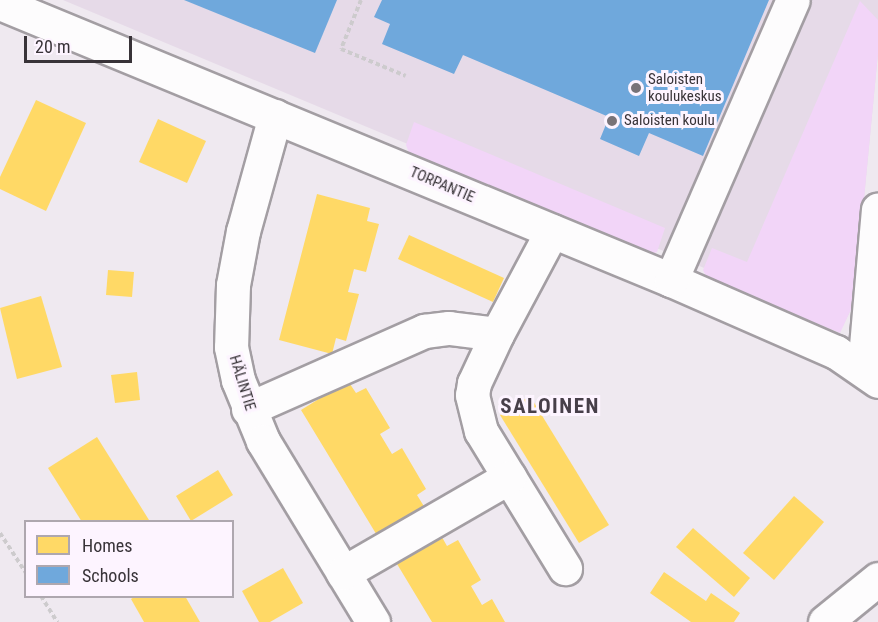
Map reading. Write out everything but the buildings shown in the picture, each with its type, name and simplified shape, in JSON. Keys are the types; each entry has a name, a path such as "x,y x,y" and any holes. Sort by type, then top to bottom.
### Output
{"street":[{"path":"671,280 793,0"},
{"name":"TORPANTIE","path":"0,3 671,280 836,352 871,375"},
{"name":"HÄLINTIE","path":"275,116 243,231 232,295 231,347 248,410 373,622"},
{"path":"871,375 878,210"},
{"path":"552,231 497,334 474,383 472,395 481,431 565,568"},
{"path":"248,410 424,332 449,328 497,334"},
{"path":"343,573 509,477"},
{"path":"825,622 878,579"}],"path":[{"path":"362,0 341,49 406,76"},
{"path":"0,533 24,570"},
{"path":"42,598 57,622"}],"shaded area":[{"name":"Saloisten koulu","path":"63,0 878,0 878,53 854,303 843,326"},
{"path":"860,1 878,20 878,53 854,303 840,333 707,279 703,270 712,248 747,262"},
{"path":"414,122 665,228 657,252 649,255 409,153 406,145"}],"place":[{"name":"Saloisten koulukeskus","path":"636,88"},
{"name":"Saloisten koulu","path":"612,121"}],"district":[{"name":"SALOINEN","path":"550,406"}]}
